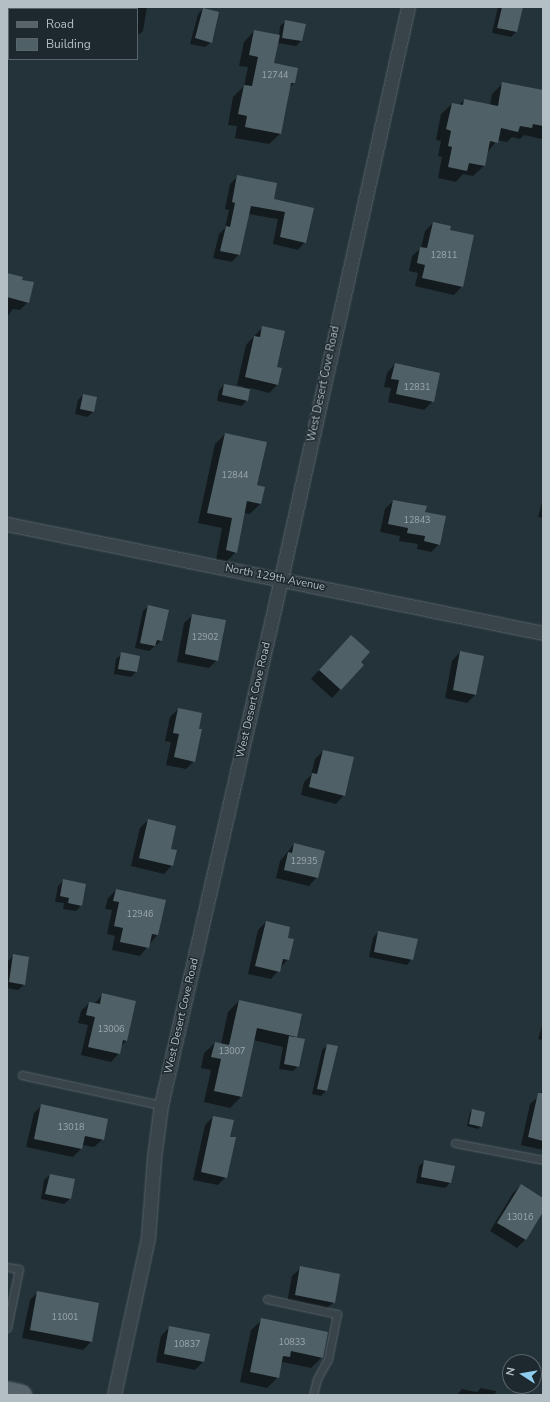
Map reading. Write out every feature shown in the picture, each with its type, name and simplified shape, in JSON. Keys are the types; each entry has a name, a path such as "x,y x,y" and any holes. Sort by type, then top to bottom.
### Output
{"main road":[{"path":"7,1392 21,1395"}],"street":[{"name":"West Desert Cove Road","path":"114,1395 148,1238 154,1158 161,1105 281,579 408,7"},
{"name":"North 129th Avenue","path":"7,524 543,633"}],"lane":[{"path":"22,1075 161,1105"},
{"path":"455,1143 543,1160"},
{"path":"7,1267 19,1269 7,1328"},
{"path":"267,1299 337,1314 328,1359 317,1379 313,1395"}],"building":[{"path":"502,7 523,7 517,32 497,28"},
{"path":"203,8 219,12 212,43 195,38"},
{"path":"285,20 306,24 302,41 282,38"},
{"path":"254,30 280,35 274,63 298,68 295,83 291,83 281,134 245,127 247,116 238,114 244,85 252,86 258,57 249,55"},
{"path":"502,82 543,90 543,126 533,124 532,128 520,126 518,132 501,128 498,143 490,141 485,166 469,163 467,171 448,167 452,147 448,146 451,131 446,129 452,103 463,105 464,99 498,106"},
{"path":"237,175 277,183 274,199 314,208 306,243 280,237 285,212 251,206 240,255 220,251 226,226 230,227 235,203 232,202"},
{"path":"433,222 451,226 450,230 474,235 463,287 422,278 425,265 417,263 420,247 427,248"},
{"path":"7,273 23,277 22,280 34,282 29,303 7,297"},
{"path":"262,326 285,331 277,367 282,368 278,385 245,377 254,336 260,337"},
{"path":"395,363 440,373 434,402 396,394 399,380 391,379"},
{"path":"224,384 250,389 248,401 222,395"},
{"path":"83,394 97,397 94,412 80,409"},
{"path":"225,433 267,442 257,485 265,487 261,504 247,501 237,553 226,550 232,518 207,513"},
{"path":"393,500 427,506 425,512 446,516 440,545 424,541 425,536 407,533 408,528 388,524"},
{"path":"148,605 169,610 162,641 157,640 155,646 140,643"},
{"path":"192,614 226,620 218,661 185,654"},
{"path":"351,635 370,652 361,662 364,665 341,690 319,670"},
{"path":"460,651 484,656 476,695 453,690"},
{"path":"121,652 140,656 137,672 118,669"},
{"path":"178,708 202,713 199,729 202,729 195,762 174,757 179,734 173,733"},
{"path":"323,750 354,757 345,796 309,787 312,773 317,774"},
{"path":"148,819 176,826 171,849 177,850 173,866 139,858"},
{"path":"294,843 325,851 318,878 284,870 288,852 292,853"},
{"path":"63,879 86,884 82,906 68,903 69,898 60,896"},
{"path":"116,889 166,900 158,935 152,934 149,948 120,942 123,928 114,926 119,902 113,901"},
{"path":"266,921 290,927 288,938 294,939 289,960 283,959 280,972 255,966"},
{"path":"378,931 418,939 413,960 374,952"},
{"path":"13,954 29,957 25,985 9,982"},
{"path":"102,993 136,1001 127,1041 123,1040 120,1054 88,1047 95,1017 86,1015 89,1002 100,1004"},
{"path":"239,1000 302,1014 297,1037 257,1028 242,1097 214,1091 221,1059 211,1057 215,1042 229,1045"},
{"path":"289,1036 305,1039 299,1067 284,1064"},
{"path":"327,1044 338,1046 327,1091 317,1089"},
{"path":"538,1093 543,1093 543,1141 528,1137"},
{"path":"41,1104 108,1119 104,1140 85,1136 82,1149 34,1139"},
{"path":"472,1109 485,1112 482,1127 469,1124"},
{"path":"213,1116 234,1120 230,1137 236,1137 227,1178 201,1172"},
{"path":"424,1160 455,1166 451,1183 421,1177"},
{"path":"50,1174 75,1179 71,1199 45,1194"},
{"path":"521,1184 543,1198 543,1212 526,1240 497,1223"},
{"path":"300,1266 340,1274 335,1303 295,1295"},
{"path":"37,1291 99,1303 92,1342 30,1330"},
{"path":"261,1318 328,1332 323,1358 291,1351 290,1357 283,1356 279,1378 250,1372"},
{"path":"169,1326 210,1334 204,1362 164,1354"}]}
